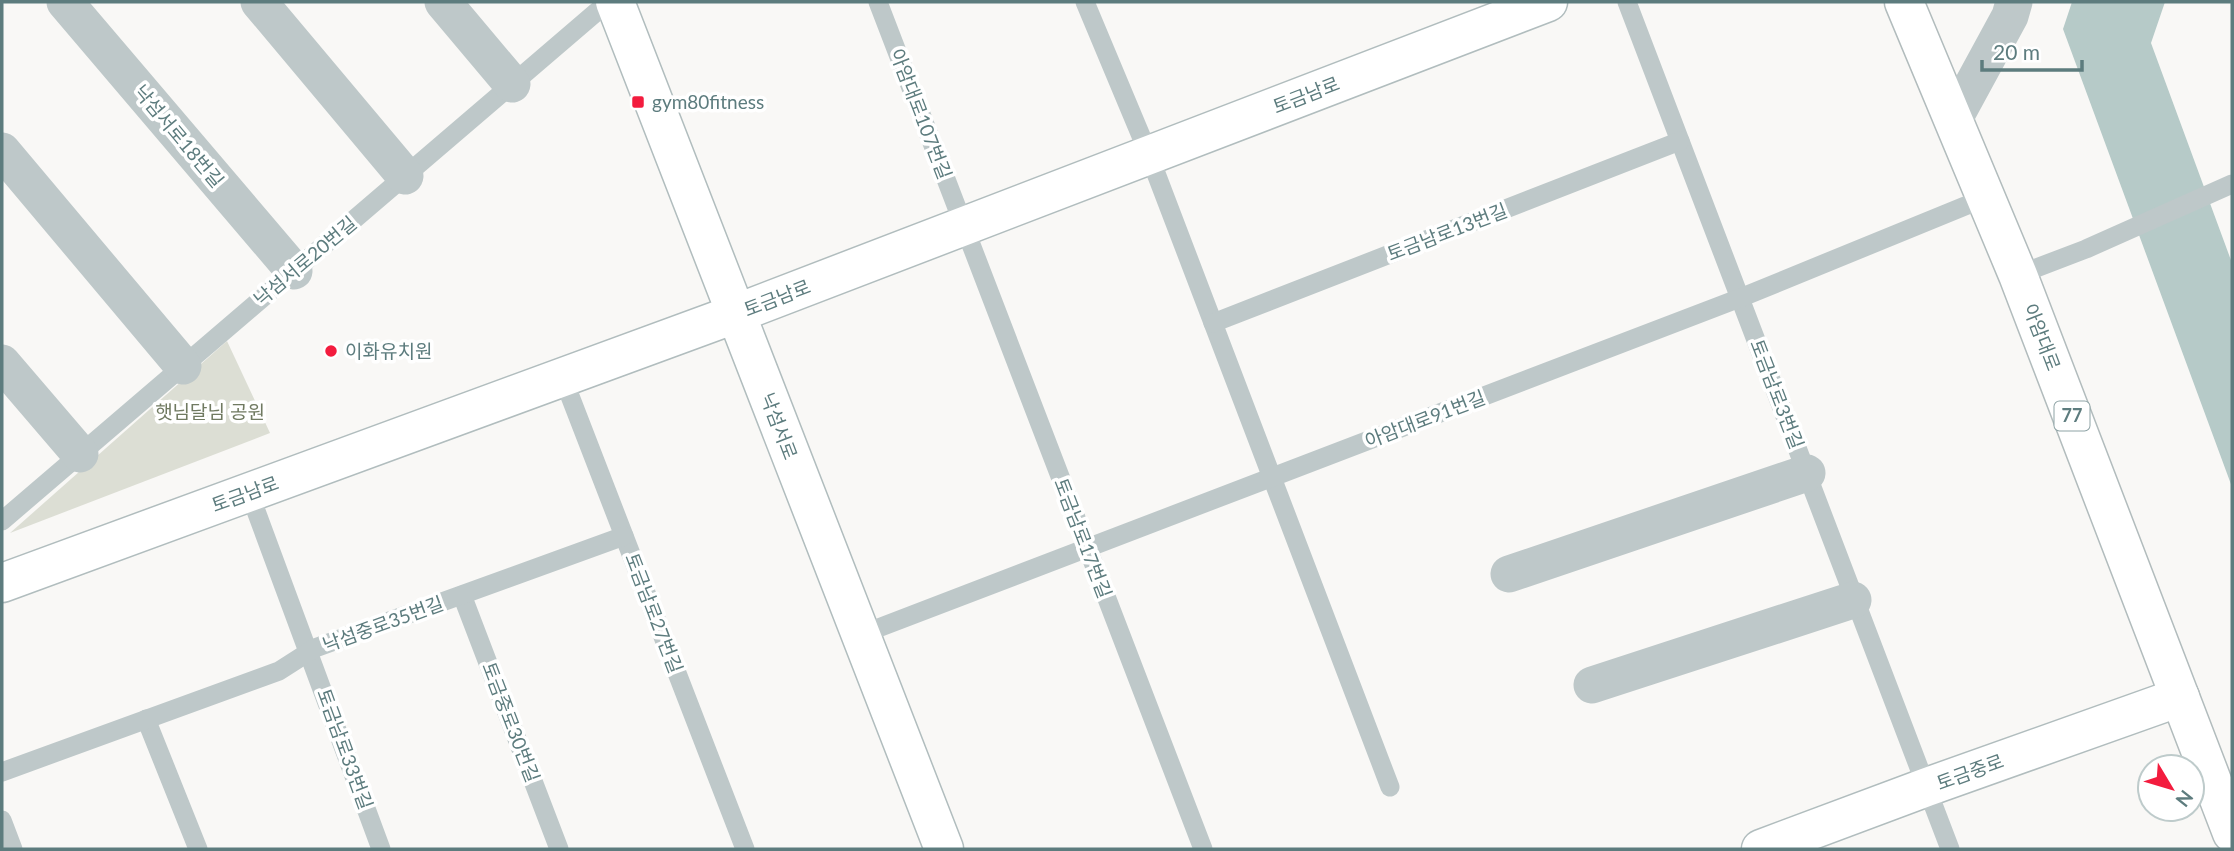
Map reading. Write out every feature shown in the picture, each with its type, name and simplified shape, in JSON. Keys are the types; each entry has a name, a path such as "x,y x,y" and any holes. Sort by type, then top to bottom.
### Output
{"street":[{"name":"낙섬서로18번길","path":"65,2 294,271"},
{"path":"259,2 405,176"},
{"path":"443,2 512,84"},
{"name":"낙섬서로","path":"615,2 944,849"},
{"name":"토금남로","path":"2,583 736,314 1548,2"},
{"name":"아암대로","path":"1904,2 2018,275 2229,820"},
{"path":"1954,119 2010,16 2014,2"},
{"path":"2,151 183,366"},
{"path":"2,363 80,454"},
{"path":"1509,574 1807,473"},
{"path":"1592,685 1853,600"},
{"name":"토금중로","path":"1761,849 2180,696"},
{"path":"2223,849 2229,820"}],"lane":[{"name":"낙섬서로20번길","path":"2,521 608,2"},
{"name":"아암대로107번길","path":"878,2 964,226"},
{"path":"1085,2 1149,155 1390,787"},
{"name":"토금남로3번길","path":"1627,2 1950,849"},
{"name":"토금남로13번길","path":"1213,323 1680,141"},
{"path":"2018,275 2087,249 2229,185"},
{"name":"아암대로91번길","path":"860,635 1740,298 1987,197"},
{"name":"토금남로17번길","path":"964,226 1203,849"},
{"name":"토금남로27번길","path":"564,378 745,849"},
{"name":"토금남로33번길","path":"249,492 381,849"},
{"name":"낙섬중로35번길","path":"2,772 279,671 315,648 624,536"},
{"name":"토금중로30번길","path":"462,595 559,849"},
{"path":"146,719 198,849"},
{"path":"2,820 13,849"}],"green space":[{"name":"햇님달님 공원","path":"227,341 270,433 10,533"}],"shaded area":[{"path":"2072,2 2165,2 2151,43 2232,263 2232,487 2063,29"}],"place":[{"name":"gym80fitness","path":"638,102"},
{"name":"이화유치원","path":"331,351"}]}
